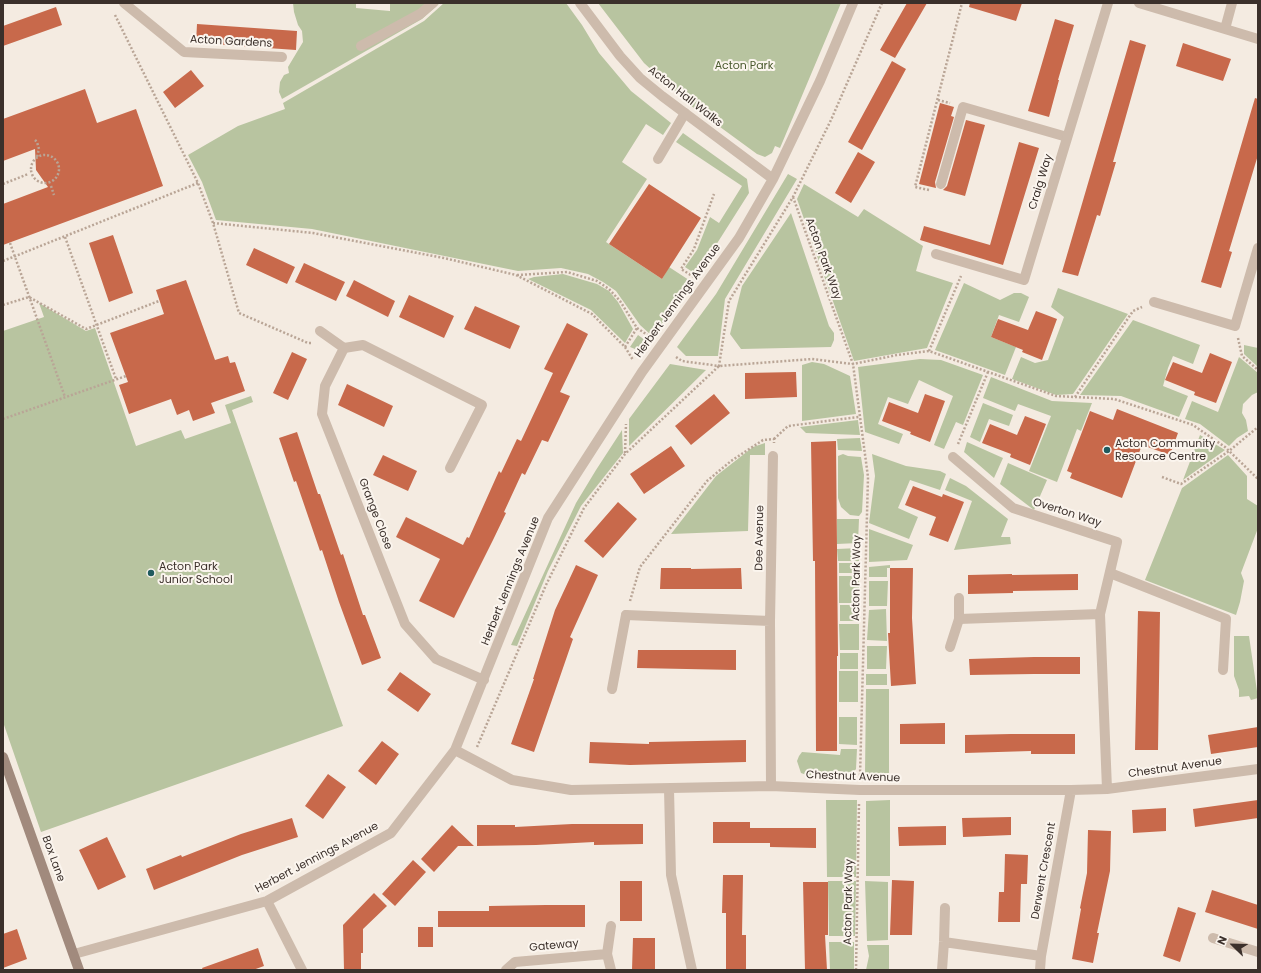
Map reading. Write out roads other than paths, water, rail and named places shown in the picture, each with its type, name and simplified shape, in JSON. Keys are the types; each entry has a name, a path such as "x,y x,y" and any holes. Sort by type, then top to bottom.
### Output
{"street":[{"name":"Acton Gardens","path":"124,3 184,52 282,57"},
{"path":"361,46 420,14 433,3"},
{"name":"Acton Hall Walks","path":"580,3 620,56 640,78 773,179"},
{"name":"Herbert Jennings Avenue","path":"74,954 267,901 391,833 455,750 548,518 642,372 738,238 773,179 820,82 853,3"},
{"name":"Craig Way","path":"936,254 1024,280 1108,3"},
{"path":"1139,3 1258,39"},
{"path":"1225,29 1232,3"},
{"path":"941,184 964,107 1067,137"},
{"path":"658,159 685,113"},
{"path":"1154,302 1235,326 1258,248"},
{"path":"320,331 344,348 363,345 482,405 450,468"},
{"name":"Grange Close","path":"344,348 325,386 322,414 405,624 436,659 484,680"},
{"name":"Dee Avenue","path":"770,786 770,621 773,456"},
{"name":"Overton Way","path":"953,457 1013,508 1117,542 1100,614 1107,789"},
{"path":"1110,573 1226,618 1223,670"},
{"path":"950,647 959,619 959,598"},
{"path":"959,619 1100,614"},
{"path":"612,689 626,615 770,621"},
{"name":"Chestnut Avenue","path":"455,750 512,780 571,790 770,786 860,790 1107,789 1258,769"},
{"name":"Box Lane","path":"3,757 79,970"},
{"path":"669,789 671,875 692,970"},
{"name":"Derwent Crescent","path":"1040,970 1041,956 1071,790"},
{"path":"267,901 302,970"},
{"path":"942,970 945,908"},
{"path":"611,926 607,954 611,970"},
{"path":"1213,938 1258,952"},
{"path":"944,942 1041,956"},
{"name":"Gateway","path":"506,970 515,962 607,954"}],"place":[{"name":"Acton Community Resource Centre","path":"1107,450"},
{"name":"Acton Park Junior School","path":"151,573"}],"park label":[{"name":"Acton Park","path":"744,66"}]}
